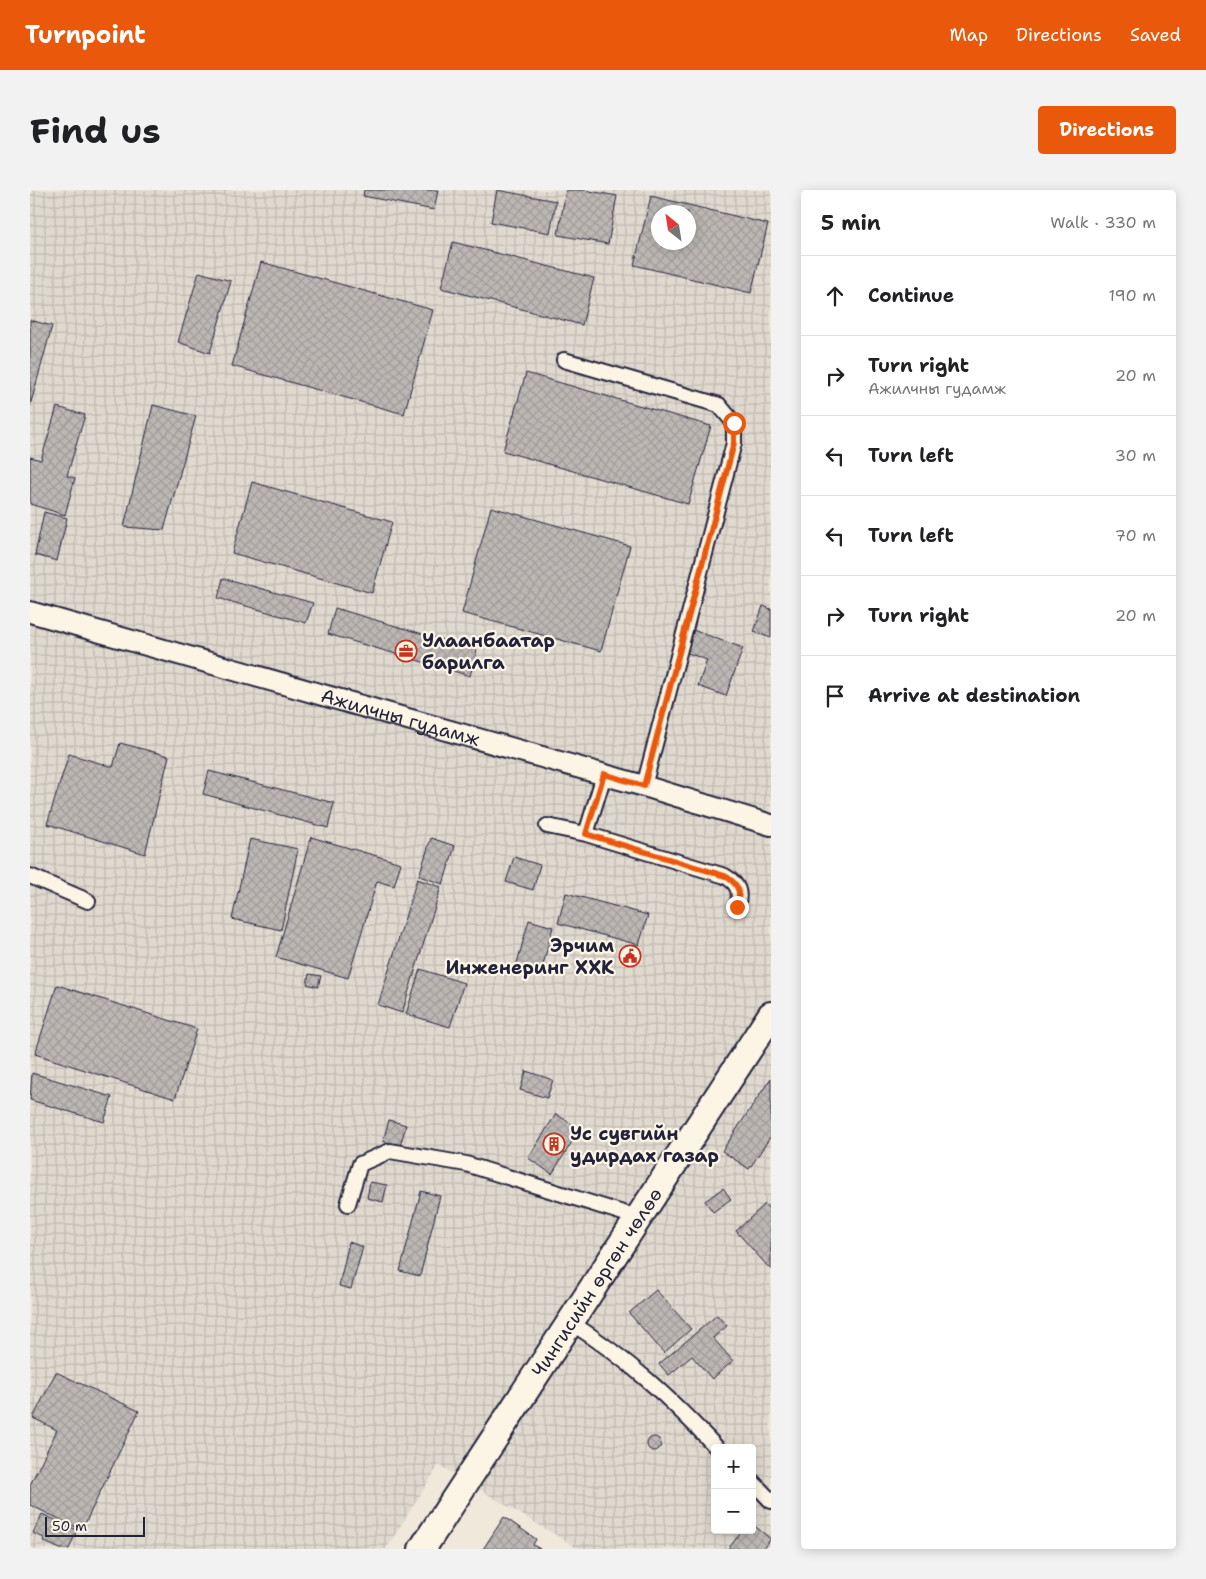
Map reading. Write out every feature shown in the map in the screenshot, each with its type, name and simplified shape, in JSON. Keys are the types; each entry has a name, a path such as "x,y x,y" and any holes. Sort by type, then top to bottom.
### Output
{"highway":[{"name":"Чингисийн өргөн чөлөө","path":"422,1549 771,1015"}],"main road":[{"name":"Ажилчны гудамж","path":"30,612 604,774 771,824"}],"street":[{"path":"564,360 719,405 734,423 734,443 644,786"},
{"path":"586,834 604,774"},
{"path":"547,826 586,834 725,876 738,886 740,895 737,907"},
{"path":"30,876 88,901"},
{"path":"348,1204 360,1164 390,1151 466,1164 639,1218"},
{"path":"570,1322 605,1344 653,1383 713,1444"},
{"path":"756,1485 771,1501"}],"shaded area":[{"path":"30,190 771,190 771,1549 579,1549 439,1465 386,1549 30,1549"}],"building":[{"path":"364,190 438,190 434,210 363,196"},
{"path":"497,190 556,201 550,233 491,222"},
{"path":"566,190 584,190 617,196 608,244 558,235"},
{"path":"651,196 689,205 651,205 651,250 696,250 696,207 768,224 751,293 634,265"},
{"path":"453,242 594,278 582,325 441,288"},
{"path":"261,262 433,310 404,414 232,366"},
{"path":"199,272 231,281 210,353 178,342"},
{"path":"30,320 52,326 30,406"},
{"path":"526,373 711,426 688,504 503,451"},
{"path":"153,405 196,416 164,530 124,527"},
{"path":"57,407 85,415 67,476 75,478 65,515 30,504 30,457 41,460"},
{"path":"252,482 392,522 372,593 232,553"},
{"path":"491,507 630,546 601,651 462,613"},
{"path":"44,512 67,518 57,561 35,555"},
{"path":"223,578 313,603 306,623 218,598"},
{"path":"763,606 771,609 771,638 754,632"},
{"path":"335,608 477,650 470,676 328,634"},
{"path":"690,629 743,648 726,696 698,686 707,660 682,651"},
{"path":"120,743 169,756 145,854 47,824 69,754 113,767"},
{"path":"209,771 334,803 328,828 203,794"},
{"path":"311,837 401,863 394,886 377,881 348,978 276,957"},
{"path":"431,838 455,846 443,884 419,876"},
{"path":"250,839 298,849 281,930 232,919"},
{"path":"514,857 540,865 533,890 506,882"},
{"path":"417,879 441,887 402,1013 378,1005"},
{"path":"566,893 648,915 639,945 558,923"},
{"path":"529,920 553,927 540,976 515,970"},
{"path":"420,969 464,983 450,1027 406,1014"},
{"path":"309,974 321,976 318,987 307,984"},
{"path":"57,985 197,1029 175,1099 35,1054"},
{"path":"526,1071 553,1080 547,1098 520,1090"},
{"path":"32,1073 112,1097 104,1122 30,1100"},
{"path":"771,1078 771,1136 749,1169 722,1151"},
{"name":"Ус сувгийн удирдах газар","path":"556,1114 580,1129 552,1174 528,1158"},
{"path":"389,1120 406,1125 400,1146 383,1141"},
{"path":"370,1182 387,1185 383,1202 367,1198"},
{"path":"723,1188 731,1199 713,1212 705,1201"},
{"path":"421,1191 440,1196 420,1276 400,1271"},
{"path":"765,1204 771,1211 771,1270 736,1231"},
{"path":"349,1242 363,1247 351,1289 339,1286"},
{"path":"656,1290 691,1329 664,1353 629,1313"},
{"path":"717,1315 727,1326 713,1338 733,1361 712,1379 692,1356 669,1375 659,1364"},
{"path":"56,1372 139,1411 82,1530 30,1505 30,1485 57,1430 33,1418"},
{"path":"654,1437 659,1439 661,1444 659,1449 654,1451 649,1449 647,1444 649,1439"},
{"path":"42,1514 77,1530 69,1549 60,1549 43,1541 44,1538 33,1533"},
{"path":"504,1517 536,1539 533,1545 540,1549 483,1549"},
{"path":"756,1527 771,1539 763,1549 728,1549 740,1534 756,1534"}],"place":[{"name":"Улаанбаатар барилга","path":"406,651"},
{"name":"Эрчим Инженеринг ХХК","path":"630,956"},
{"name":"Ус сувгийн удирдах газар","path":"554,1144"}],"route":[{"path":"734,423 734,443 644,786 604,774 586,834 725,876 734,881 738,886 740,895 737,907"}]}
